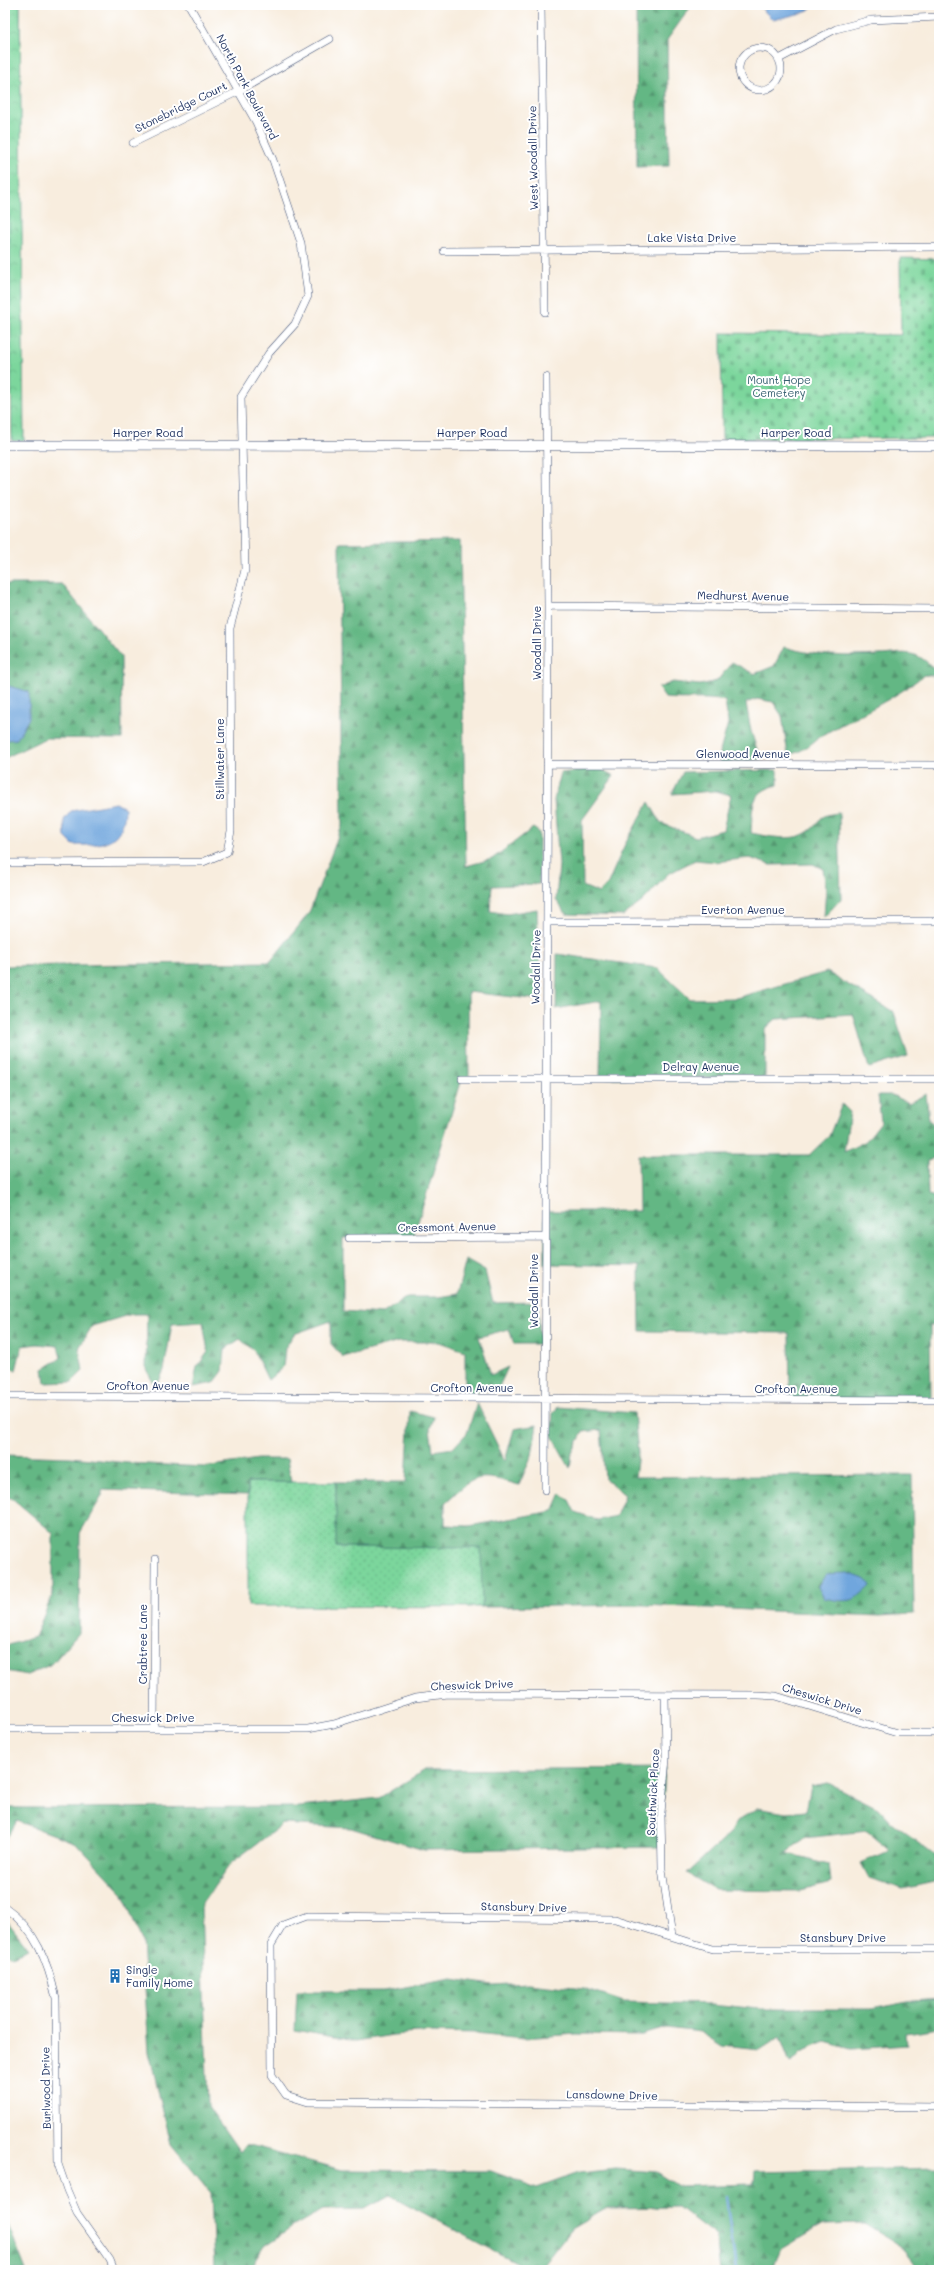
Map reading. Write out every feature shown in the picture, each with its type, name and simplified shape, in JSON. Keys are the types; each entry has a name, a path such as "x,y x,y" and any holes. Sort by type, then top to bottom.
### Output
{"street":[{"name":"North Park Boulevard","path":"189,5 239,90 272,160 301,243 308,296 296,324 269,353 241,397 243,444"},
{"name":"West Woodall Drive","path":"541,5 545,312"},
{"path":"779,59 836,29 871,20 939,18"},
{"name":"Stonebridge Court","path":"133,143 239,90 330,39"},
{"path":"762,48 769,49 779,59 781,73 779,79 769,89 755,90 744,83 740,77 740,63 743,56 751,50 762,48"},
{"name":"Lake Vista Drive","path":"444,251 939,247"},
{"path":"546,377 546,445"},
{"name":"Harper Road","path":"5,445 243,444 939,446"},
{"name":"Stillwater Lane","path":"5,863 203,862 227,852 231,831 230,628 245,570 243,444"},
{"name":"Woodall Drive","path":"545,1490 545,1078 548,606 546,445"},
{"name":"Medhurst Avenue","path":"548,606 939,609"},
{"name":"Glenwood Avenue","path":"547,764 939,765"},
{"name":"Everton Avenue","path":"547,922 939,921"},
{"name":"Delray Avenue","path":"462,1079 939,1078"},
{"name":"Cressmont Avenue","path":"349,1238 545,1237"},
{"name":"Crofton Avenue","path":"5,1396 545,1400 939,1400"},
{"name":"Crabtree Lane","path":"154,1729 155,1560"},
{"name":"Cheswick Drive","path":"5,1729 308,1729 334,1724 415,1698 448,1694 776,1696 897,1733 939,1733"},
{"name":"Southwick Place","path":"665,1695 666,1759 661,1813 662,1869 672,1936"},
{"name":"Burlwood Drive","path":"5,1908 13,1913 35,1938 50,1971 56,1998 58,2164 66,2190 77,2213 110,2260 114,2270"},
{"name":"Stansbury Drive","path":"286,2095 272,2075 271,1945 283,1925 307,1916 615,1919 712,1949 939,1949"},
{"name":"Lansdowne Drive","path":"286,2095 308,2102 688,2107 939,2107"}],"green space":[{"path":"5,5 20,5 21,199 5,194"},
{"path":"7,5 20,5 24,441 12,441"},
{"path":"636,5 692,5 667,40 669,166 637,167"},
{"path":"5,194 21,199 23,314 5,314"},
{"name":"Mount Hope Cemetery","path":"900,258 939,259 939,438 722,439 721,333 901,335"},
{"path":"460,541 466,866 492,859 533,828 539,832 539,884 492,886 490,911 507,914 537,909 541,1000 468,992 469,1079 462,1079 413,1238 343,1238 343,1311 382,1314 407,1297 438,1297 457,1294 466,1260 485,1271 493,1303 538,1302 540,1344 514,1344 509,1329 479,1337 491,1375 508,1367 498,1389 465,1393 465,1351 439,1342 399,1342 343,1357 331,1344 331,1321 294,1334 285,1348 283,1367 268,1380 254,1351 240,1339 225,1349 223,1371 214,1383 193,1387 197,1367 208,1352 203,1322 172,1324 164,1370 156,1388 146,1369 147,1314 132,1314 92,1326 79,1348 83,1371 72,1382 45,1383 43,1369 61,1358 58,1346 37,1344 22,1346 16,1370 6,1368 5,966 270,962 309,913 342,826 339,543"},
{"path":"5,584 62,584 121,657 122,739 46,738 5,758 5,740 17,739 29,692 5,685"},
{"path":"784,647 831,655 855,656 901,653 910,654 920,657 935,669 935,676 924,675 901,692 822,735 800,751 788,755 782,716 773,702 757,699 746,703 751,731 760,759 720,763 719,755 728,723 725,701 710,699 665,698 658,688 673,682 700,685 717,681 732,662 754,674 774,666"},
{"path":"599,768 614,776 582,820 583,886 599,893 608,883 625,844 649,802 661,823 696,837 723,830 731,795 715,791 672,794 683,772 778,770 778,785 762,792 757,796 754,802 751,833 779,838 800,836 815,826 822,818 831,814 839,813 841,899 824,917 826,887 823,869 813,864 770,865 750,858 716,862 695,860 668,874 643,901 623,916 566,914 556,900 559,865 554,800 561,773"},
{"path":"557,954 657,968 690,999 736,998 827,972 894,1012 908,1056 869,1068 853,1014 776,1019 765,1029 765,1078 600,1078 601,1001 556,1009"},
{"path":"926,1094 929,1120 939,1129 939,1157 927,1160 928,1195 939,1198 939,1324 930,1325 931,1400 790,1400 789,1333 640,1331 639,1266 545,1264 545,1211 639,1211 638,1155 809,1155 829,1136 842,1104 850,1112 844,1152 866,1141 881,1122 878,1095 892,1095 909,1103"},
{"path":"477,1403 505,1461 514,1429 537,1425 532,1455 519,1485 485,1478 471,1481 464,1486 445,1503 445,1525 469,1526 553,1511 561,1493 569,1500 575,1512 598,1520 616,1516 625,1495 605,1479 601,1430 583,1432 572,1453 570,1468 551,1434 553,1413 558,1407 634,1413 638,1453 635,1477 912,1475 914,1614 879,1616 643,1605 482,1607 481,1548 336,1547 336,1482 406,1482 410,1411 434,1417 430,1429 433,1451 453,1448 467,1433"},
{"path":"5,1455 71,1457 128,1463 205,1467 258,1459 287,1459 291,1482 248,1482 248,1495 102,1490 102,1496 80,1533 79,1633 52,1664 27,1675 5,1671 5,1646 35,1637 53,1593 53,1533 13,1499 5,1496"},
{"path":"248,1482 336,1482 337,1547 482,1547 482,1607 248,1606"},
{"path":"665,1768 661,1847 424,1850 351,1828 283,1824 231,1863 201,1905 208,2106 240,2152 246,2144 342,2170 491,2171 537,2188 579,2173 616,2169 657,2172 678,2186 753,2184 754,2172 939,2168 939,2270 920,2270 906,2249 864,2223 823,2224 781,2249 772,2270 720,2270 716,2236 678,2207 607,2208 571,2229 539,2270 530,2270 390,2195 364,2209 322,2210 294,2226 265,2246 250,2270 214,2270 211,2193 171,2144 149,2052 142,1941 122,1892 76,1843 17,1821 5,1841 5,1808 300,1807 379,1798 425,1770"},
{"path":"828,1783 878,1808 892,1823 934,1855 939,1866 939,1875 935,1882 903,1889 869,1878 861,1863 890,1850 867,1831 805,1838 786,1853 829,1864 831,1883 801,1891 715,1890 687,1873 730,1833 736,1822 757,1808 786,1813 806,1811 811,1786"},
{"path":"5,1919 29,1949 12,1956 5,1953"},
{"path":"452,1979 493,1985 528,1983 584,1989 624,2002 712,2004 759,2009 871,2009 913,2001 939,1999 939,2028 906,2033 907,2045 851,2049 825,2042 800,2052 790,2063 780,2037 760,2050 722,2046 700,2032 666,2028 643,2035 576,2034 524,2038 475,2033 431,2032 393,2035 356,2041 295,2030 297,1991 383,1991"},
{"path":"5,2217 26,2270 5,2270"}],"water":[{"path":"761,5 814,5 806,12 773,20 760,7"},
{"path":"5,685 29,692 29,718 17,739 5,740"},
{"path":"116,803 125,808 124,820 121,829 110,840 93,845 73,845 65,837 64,820 71,811"},
{"path":"848,1573 864,1579 871,1585 860,1595 850,1600 845,1601 824,1598 818,1587 826,1574"}],"waterway":[{"path":"726,2197 736,2270"}],"place":[{"name":"Single Family Home","path":"115,1976"}]}
